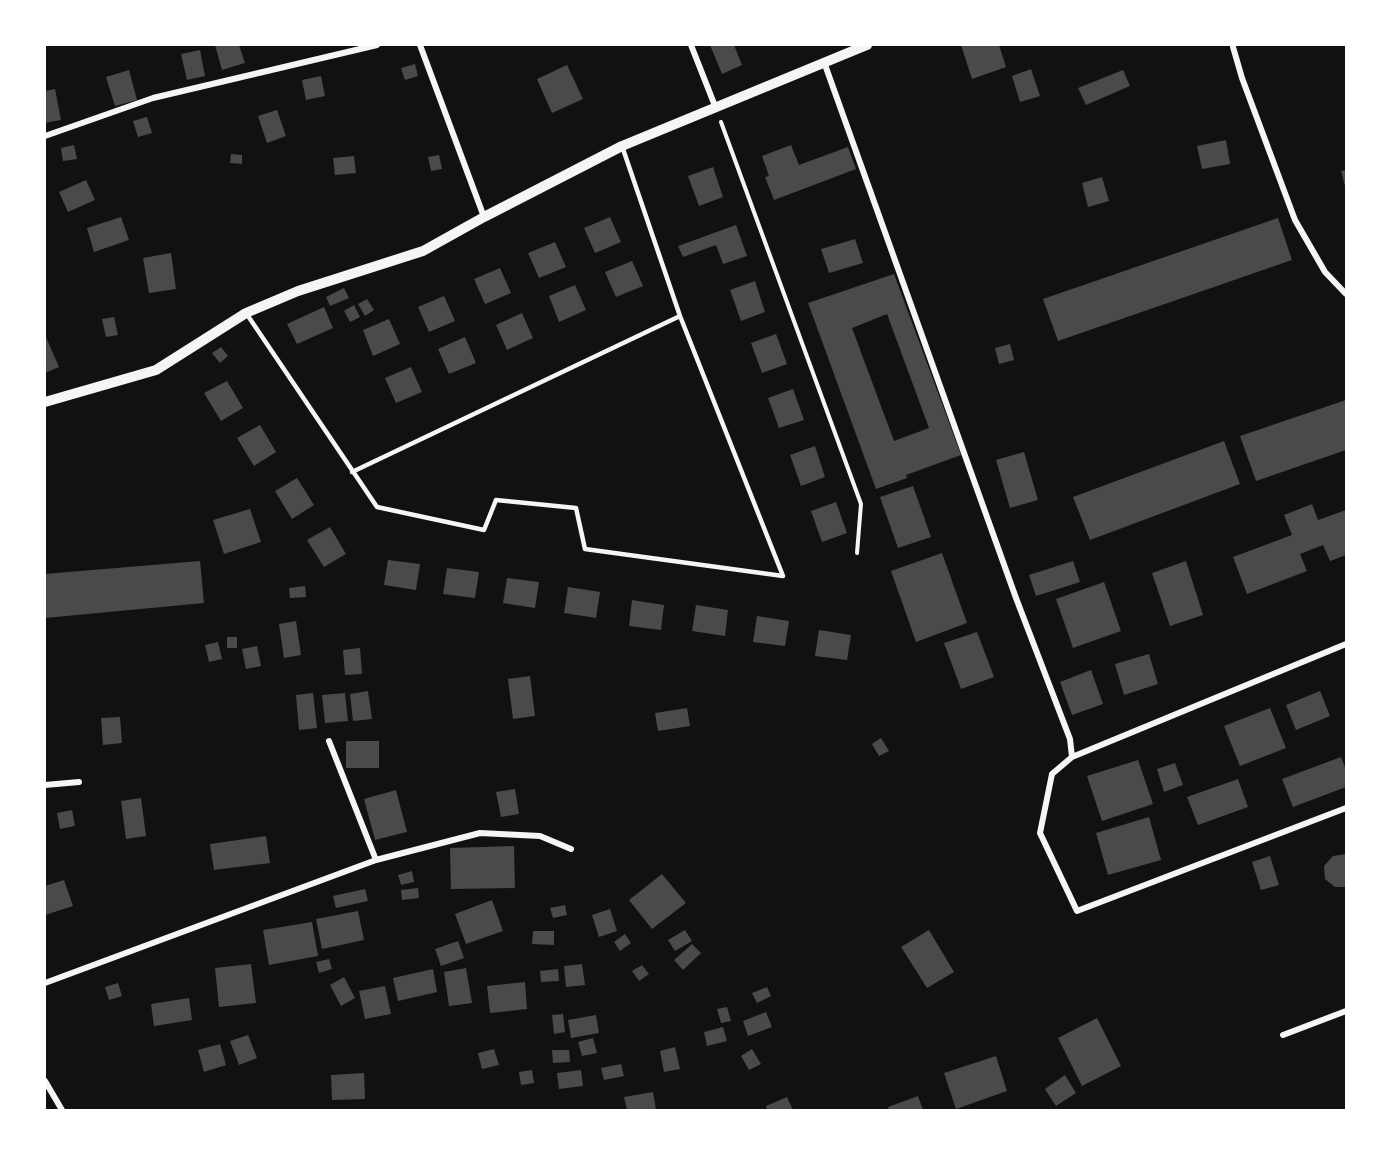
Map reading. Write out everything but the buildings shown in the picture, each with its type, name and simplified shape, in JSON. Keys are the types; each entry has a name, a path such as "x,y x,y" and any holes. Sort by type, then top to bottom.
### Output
{"street":[{"path":"45,136 153,98 377,45"},
{"path":"420,45 484,217"},
{"path":"691,45 716,106"},
{"path":"45,402 156,370 246,313 298,291 423,251 622,146 867,45"},
{"path":"1233,47 1242,78 1295,220 1325,272 1346,294"},
{"path":"824,62 1016,598 1070,739 1072,756"},
{"path":"1346,644 1072,756 1052,774 1040,833 1077,911 1346,808"},
{"path":"329,741 376,860"},
{"path":"45,785 78,782"},
{"path":"45,983 376,860 480,833 540,836 571,849"},
{"path":"1282,1035 1346,1011"},
{"path":"45,1081 62,1110"}],"lane":[{"path":"246,313 377,507 484,530 496,500 576,508 585,549 783,576 680,316 622,146"},
{"path":"352,472 680,316"}],"path":[{"path":"716,106 861,504 857,553"}]}
